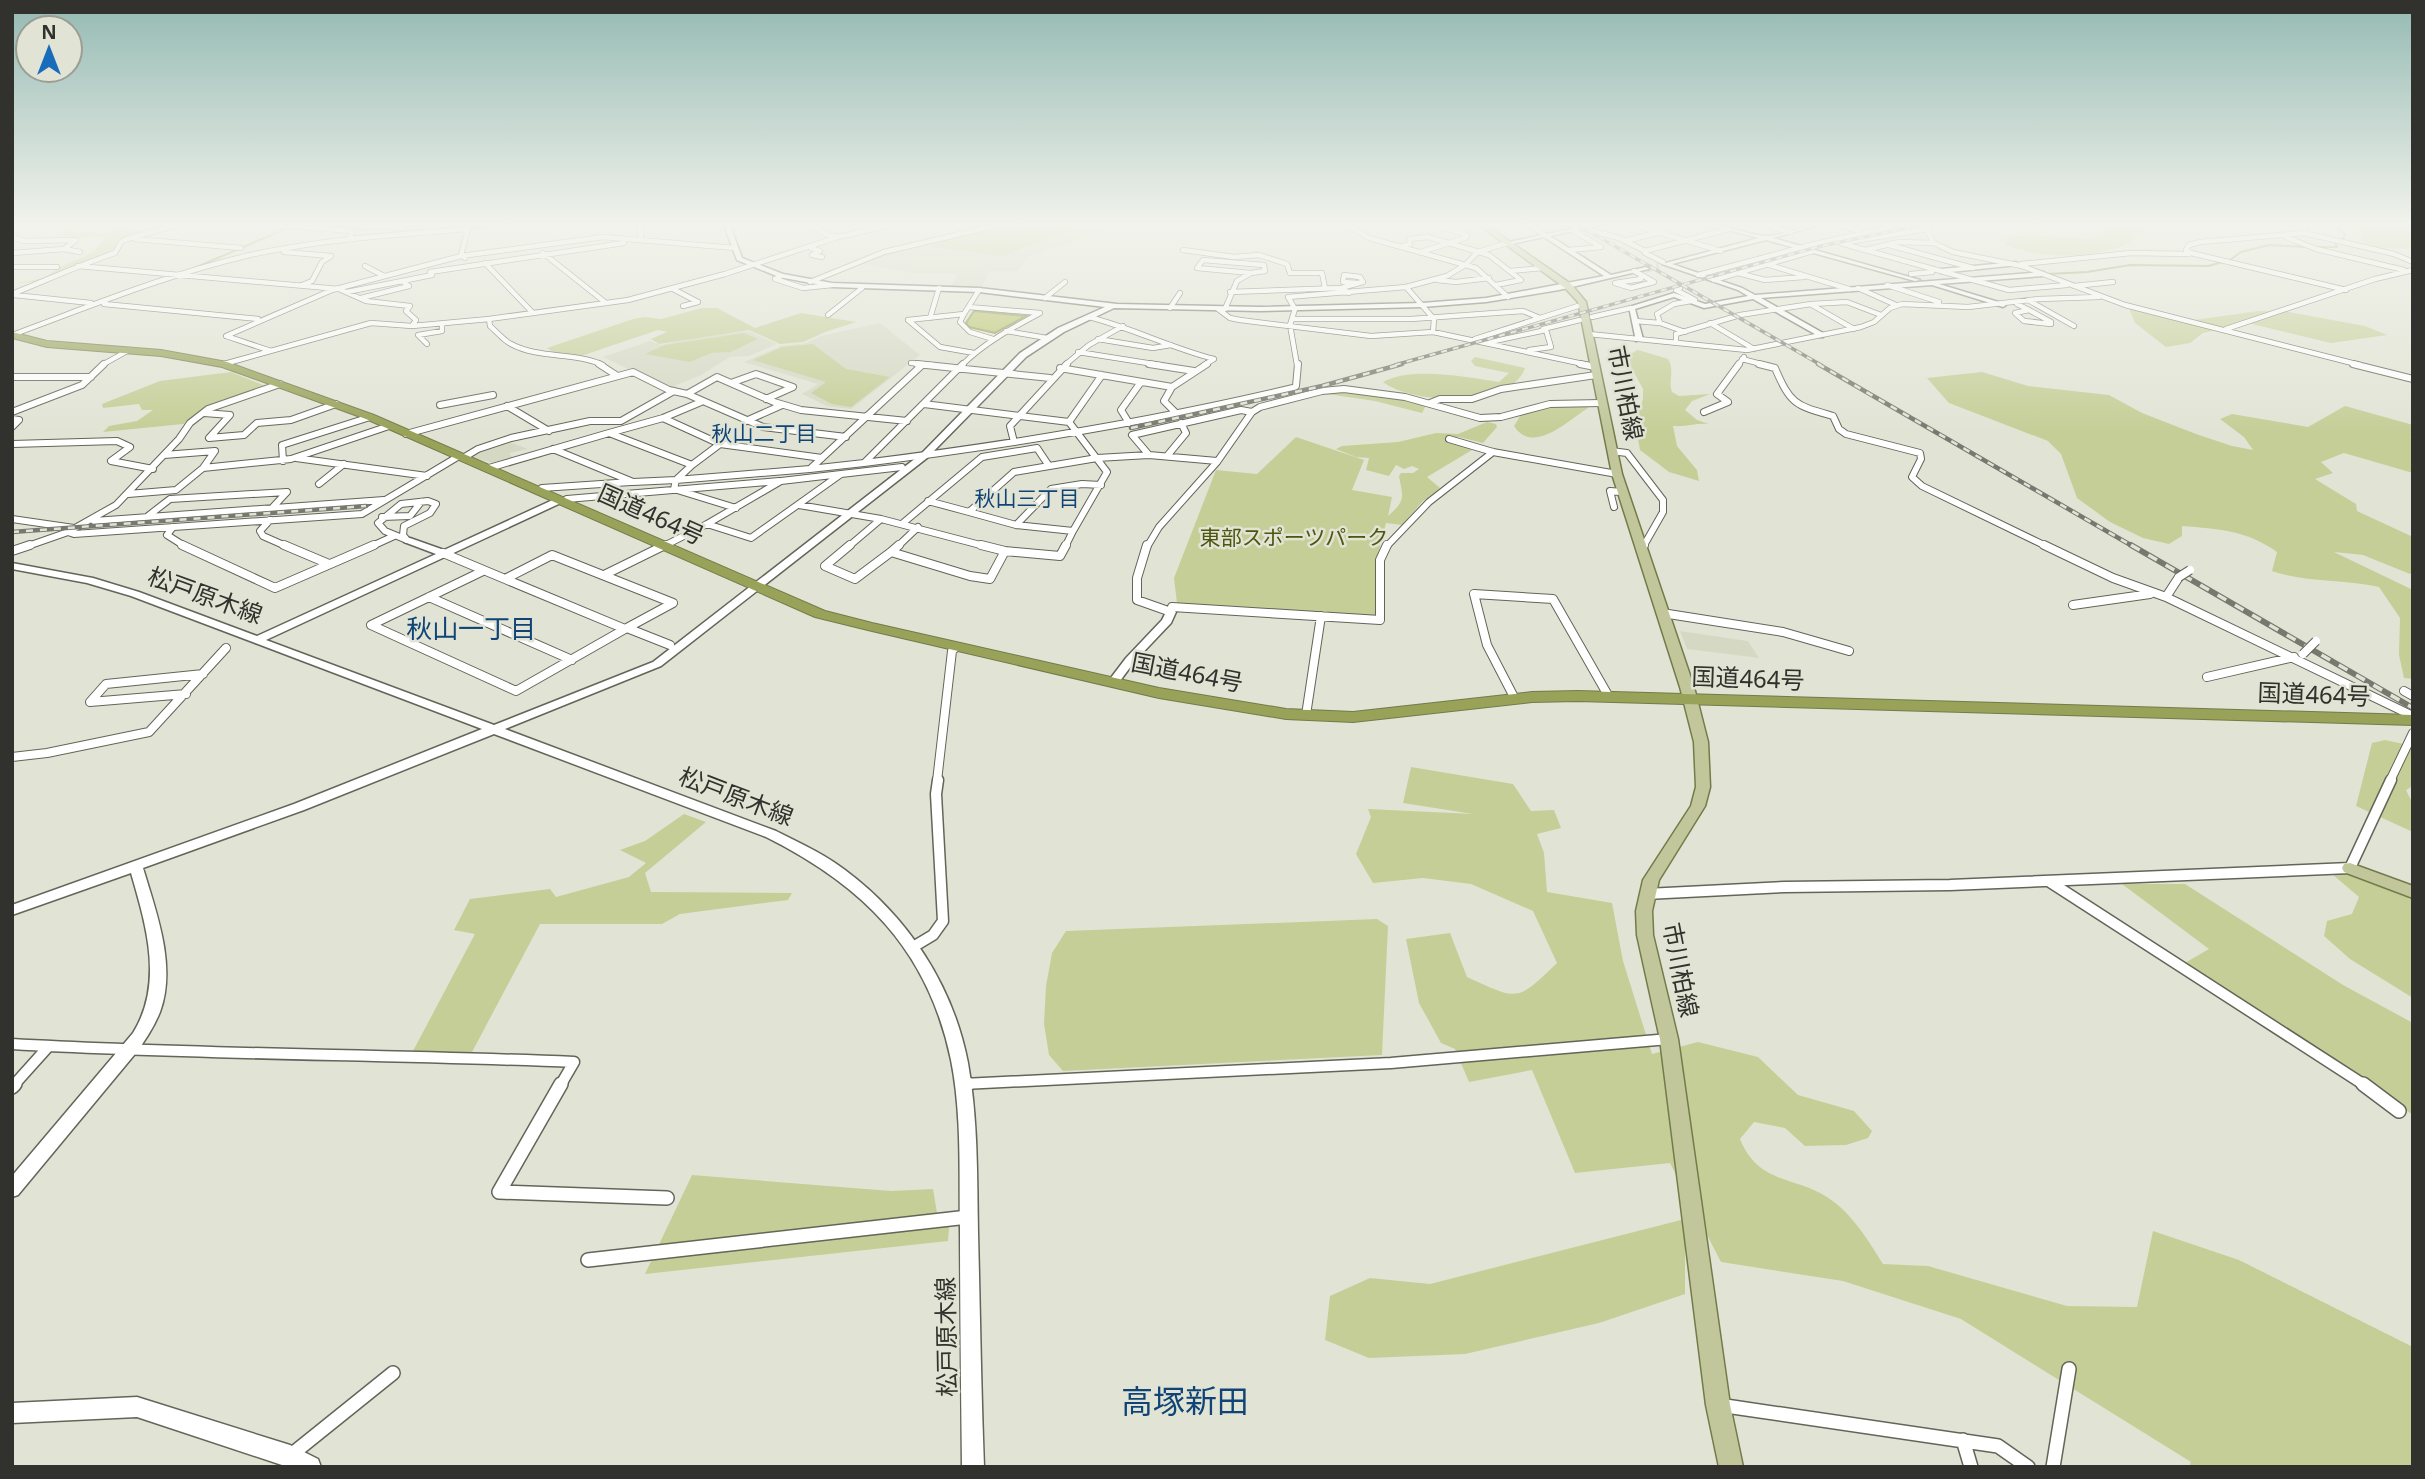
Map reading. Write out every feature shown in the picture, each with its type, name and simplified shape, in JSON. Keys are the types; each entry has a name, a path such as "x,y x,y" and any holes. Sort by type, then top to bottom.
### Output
{"highway":[{"name":"国道464号","path":"13,335 47,344 177,355 225,364 370,417 757,587 834,618 1222,705 1306,715 1371,716 1515,699 1609,697 2413,718"}],"main road":[{"name":"市川柏線","path":"1576,294 1583,302 1601,403 1622,492 1691,700 1701,742 1703,787 1698,806 1658,867 1646,894 1645,935 1669,1039 1718,1405 1731,1467"},
{"path":"2350,868 2413,892"}],"street":[{"path":"13,335 116,294"},
{"path":"13,335 125,294"},
{"path":"272,351 226,336 323,294"},
{"path":"349,294 359,299 410,306 406,311 416,320 412,326"},
{"path":"359,299 378,294"},
{"path":"515,294 533,313"},
{"path":"595,294 606,303"},
{"path":"225,364 371,324 412,326 489,319 606,303 648,294"},
{"path":"682,294 698,302 683,306"},
{"path":"828,315 854,294"},
{"path":"930,318 937,294"},
{"path":"977,294 960,322 961,327 971,334 993,339"},
{"path":"1012,294 1112,306 1295,309 1422,306 1524,294"},
{"path":"1045,298 1050,294"},
{"path":"1170,308 1179,294"},
{"path":"1221,309 1229,294"},
{"path":"542,488 810,469 924,456 1075,433 1234,403 1296,386 1298,358 1291,322 1295,309 1290,296 1350,294"},
{"path":"1412,294 1434,319 1433,332"},
{"path":"1505,294 1508,297"},
{"path":"1684,294 1708,306"},
{"path":"1749,294 1820,335"},
{"path":"1592,317 1674,295 1708,306 1754,297 1789,294"},
{"path":"1871,294 1896,305 2008,304 2028,300 2099,297"},
{"path":"1916,294 1942,305"},
{"path":"1972,294 2029,310 2052,324 2024,321 2015,313 2029,310"},
{"path":"2092,294 2413,379"},
{"path":"2224,329 2333,294"},
{"path":"12,295 91,303"},
{"path":"2028,300 2074,326"},
{"path":"1660,323 1657,314 1664,309 1691,301"},
{"path":"1676,343 1676,334 1773,308 1847,302 1881,315"},
{"path":"99,303 261,319"},
{"path":"1811,304 1854,329"},
{"path":"1589,334 1750,349 1854,329 1874,322 1896,305"},
{"path":"12,910 299,807 657,664 924,456 1023,355 1047,338 1112,306"},
{"path":"1475,339 1577,306"},
{"path":"864,463 974,353 1006,331 1040,313 969,307"},
{"path":"1356,308 1361,318 1357,333"},
{"path":"1631,308 1639,339"},
{"path":"1221,309 1230,318 1291,322 1379,336 1433,332 1475,339 1596,371"},
{"path":"1291,322 1361,318 1434,319 1524,311 1540,318"},
{"path":"964,314 908,320 940,347 974,353"},
{"path":"1089,317 1123,326 1214,359 1172,387 1164,401 1177,414"},
{"path":"489,319 490,326 512,344 547,354 602,363 616,375"},
{"path":"1488,343 1580,320"},
{"path":"1635,321 1660,323 1685,332"},
{"path":"427,344 418,335 442,331 442,323"},
{"path":"1710,323 1750,349"},
{"path":"1014,442 1010,426 1051,377 1077,352 1123,326"},
{"path":"1523,351 1551,347 1547,331 1543,329"},
{"path":"1006,331 1047,338"},
{"path":"1098,339 1153,348 1171,345"},
{"path":"1704,412 1728,402 1717,394 1750,349"},
{"path":"12,412 82,385 105,363 129,350"},
{"path":"1077,352 1194,372"},
{"path":"1742,359 1775,368 1788,398 1806,408 1833,416 1839,429 1846,434 1920,453 1921,460 1912,477 1922,486 2152,594 2166,597 2413,718"},
{"path":"911,363 1051,377"},
{"path":"810,469 921,366"},
{"path":"1060,368 1172,387"},
{"path":"1430,403 1440,399 1472,399 1501,389 1596,371"},
{"path":"407,433 633,372 638,377 687,394 746,421 783,430 846,437"},
{"path":"731,383 756,374 793,387 766,399"},
{"path":"1069,422 1102,375"},
{"path":"12,377 91,377"},
{"path":"687,394 718,377 782,405 819,413 907,421"},
{"path":"1134,434 1121,410 1141,382"},
{"path":"12,551 72,530 116,506 202,413 218,404 280,384"},
{"path":"440,405 491,391 506,406 549,431"},
{"path":"12,519 72,530 74,534 362,514 461,457 494,443 590,421 621,421 674,391"},
{"path":"1171,612 1137,600 1137,566 1155,530 1217,461 1252,412 1270,403 1322,391 1376,391 1430,403 1468,416 1492,418 1549,404 1601,403"},
{"path":"489,468 663,418 701,402"},
{"path":"202,413 230,415 209,438 244,435 257,423 291,421 336,404"},
{"path":"924,404 1069,422"},
{"path":"746,421 782,405"},
{"path":"1134,434 1241,410 1252,412"},
{"path":"283,461 282,445 370,417"},
{"path":"663,418 720,444 822,458"},
{"path":"12,419 19,420 12,427"},
{"path":"799,505 903,523 1005,551 1060,556 1107,472 1069,422"},
{"path":"1167,456 1186,433 1181,423"},
{"path":"203,468 283,461 390,426"},
{"path":"609,433 692,465"},
{"path":"1134,434 1131,437 1149,455"},
{"path":"1449,439 1493,452 1617,474"},
{"path":"12,444 117,441 130,447 111,461 153,469"},
{"path":"674,489 676,480 720,444"},
{"path":"903,523 982,457 1037,448 1049,466"},
{"path":"553,449 633,482"},
{"path":"128,494 176,489 203,468 215,451 164,455"},
{"path":"1113,682 1167,621 1172,607 1380,620 1380,559 1390,541 1423,508 1493,452"},
{"path":"1615,454 1625,452 1632,459 1664,504 1663,512 1641,550"},
{"path":"1615,454 1632,459"},
{"path":"970,512 1014,472 1097,458 1149,455 1217,461"},
{"path":"294,458 427,476"},
{"path":"319,484 344,464"},
{"path":"259,639 564,500 781,481 902,467"},
{"path":"707,524 751,538 841,474"},
{"path":"604,575 707,524 781,481"},
{"path":"1016,524 1051,489 1082,484 1101,485"},
{"path":"674,489 736,508"},
{"path":"1614,507 1610,491 1622,492"},
{"path":"147,517 170,499 287,492 272,508"},
{"path":"89,521 388,500"},
{"path":"380,527 406,524 428,515 436,505 432,501 401,504 378,523 380,527 394,536 443,553 670,645"},
{"path":"928,501 1016,524 1073,531"},
{"path":"382,517 410,516 421,502"},
{"path":"881,519 825,566 855,579 918,527"},
{"path":"270,520 260,531 263,536 329,564"},
{"path":"406,524 403,535 407,540"},
{"path":"173,527 167,535 170,539 275,588 394,536"},
{"path":"891,552 970,576 990,579 1005,551"},
{"path":"483,571 372,625 516,691 673,603 552,555 504,579"},
{"name":"松戸原木線","path":"12,566 89,580 259,639 729,817 799,846 825,860 858,885 914,947 951,1028 963,1084 973,1467"},
{"path":"2166,597 2179,577 2190,570"},
{"path":"1515,699 1487,645 1474,594 1553,599 1590,669 1609,697"},
{"path":"2073,605 2152,594"},
{"path":"429,597 572,660"},
{"path":"1662,613 1783,632 1849,651"},
{"path":"1306,715 1321,616"},
{"path":"2207,677 2303,654 2316,641"},
{"path":"914,947 933,935 943,921 936,794 952,651 956,647"},
{"path":"12,757 47,753 149,732 226,648"},
{"path":"186,694 90,702 106,684 204,674"},
{"path":"1646,894 2350,868 2413,733"},
{"path":"12,1189 127,1051 152,1015 158,984 152,928 136,867"},
{"path":"2049,881 2385,1098 2399,1111"},
{"path":"963,1084 1391,1063 1669,1039"},
{"path":"12,1044 127,1051 407,1055 574,1062 499,1192 667,1198"},
{"path":"12,1087 47,1047"},
{"path":"588,1260 968,1217"},
{"path":"2053,1467 2069,1369"},
{"path":"290,1456 393,1373"},
{"path":"1718,1405 1998,1446 2028,1467"},
{"path":"12,1413 137,1408 290,1456 310,1467"},
{"path":"1963,1440 1971,1467"}],"shaded area":[{"path":"974,311 1026,316 995,333 969,327 966,323"},
{"path":"880,323 920,355 851,409 827,406 802,394 818,384 744,362 781,346 806,343 821,336"},
{"path":"748,331 777,344 750,356 730,357 701,375 669,388 603,357 650,341 661,345 707,335"},
{"path":"507,441 528,449 509,453 514,459 497,464 470,457"},
{"path":"1680,631 1748,641 1759,658 1687,649"}],"green space":[{"path":"702,308 717,308 755,328 801,313 856,322 803,342 780,344 749,330 659,344 651,339 667,332 658,330 572,359 561,357 547,348 633,319 661,319"},
{"path":"2129,308 2187,321 2259,311 2289,312 2365,326 2387,335 2331,343 2248,323 2203,333 2190,343 2166,347 2135,323"},
{"path":"744,333 758,339 730,352 711,353 690,362 645,354 665,345"},
{"path":"813,344 846,369 890,377 851,407 832,404 811,393 826,382 753,360 782,347"},
{"path":"1638,350 1668,359 1672,392 1679,396 1710,394 1692,401 1685,410 1697,420 1709,424 1673,426 1677,446 1697,470 1699,481 1669,472 1640,450 1635,423 1643,399 1643,389 1630,365 1630,354"},
{"path":"1475,357 1525,368 1516,381 1501,391 1459,399 1415,395 1383,382 1395,377 1424,374 1499,382 1509,373 1475,366 1471,361"},
{"path":"231,372 268,387 222,400 183,424 103,432 109,426 137,421 153,410 142,410 139,404 103,408 102,404 160,381"},
{"path":"1982,372 2028,386 2109,395 2142,413 2196,434 2253,450 2244,437 2220,419 2232,414 2308,427 2345,406 2413,425 2413,436 2410,437 2413,440 2413,473 2344,453 2321,462 2333,473 2315,479 2356,504 2357,511 2413,537 2413,572 2410,574 2363,555 2334,552 2413,590 2413,679 2404,678 2399,655 2400,618 2379,587 2272,571 2277,552 2254,539 2232,532 2182,526 2182,536 2169,544 2143,538 2110,522 2077,498 2061,454 2048,441 1949,403 1927,378"},
{"path":"1353,390 1426,405 1422,413 1375,401 1320,393"},
{"path":"1584,404 1588,408 1562,426 1541,436 1522,434 1514,426 1522,413 1538,408"},
{"name":"東部スポーツパーク","path":"1487,422 1496,424 1497,427 1483,443 1459,437 1446,439 1472,450 1427,477 1440,488 1421,503 1402,525 1386,523 1377,558 1378,615 1371,618 1177,603 1174,578 1216,470 1257,474 1296,437 1364,460 1352,490 1392,497 1388,516 1402,498 1399,476 1401,473 1413,473 1419,469 1412,466 1404,469 1396,465 1389,476 1366,470 1369,458 1356,457 1336,449 1342,446 1398,442 1436,433 1458,434"},
{"path":"2385,740 2413,746 2413,786 2406,790 2413,804 2413,832 2356,806 2372,743"},
{"path":"1411,767 1513,784 1531,811 1554,810 1561,828 1537,834 1544,853 1547,892 1612,903 1623,961 1652,1054 1698,1042 1758,1057 1798,1095 1854,1111 1872,1131 1868,1138 1846,1145 1805,1146 1785,1128 1754,1122 1740,1139 1748,1154 1767,1172 1815,1191 1836,1203 1859,1228 1883,1264 1928,1266 2067,1306 2137,1307 2153,1231 2239,1260 2413,1347 2413,1467 2189,1467 2191,1462 1961,1319 1843,1281 1721,1262 1670,1163 1575,1173 1532,1070 1469,1082 1455,1049 1441,1043 1419,1003 1406,939 1450,933 1467,977 1497,990 1516,994 1533,985 1557,963 1533,911 1471,884 1423,878 1373,883 1356,854 1371,817 1368,809 1473,814 1403,803"},
{"path":"684,814 706,822 645,873 651,892 792,893 788,900 680,914 662,924 540,924 471,1054 413,1051 475,934 454,930 470,899 550,889 556,897 629,877 646,863 620,850 645,841"},
{"path":"2361,867 2378,876 2413,885 2413,998 2350,959 2324,936 2327,921 2352,914 2359,897 2332,874 2348,874"},
{"path":"2122,884 2185,884 2343,985 2413,1023 2413,1115 2285,1027 2183,964 2209,949"},
{"path":"1377,919 1388,926 1382,1055 1063,1071 1049,1055 1044,1024 1046,986 1052,953 1066,931"},
{"path":"692,1175 891,1191 933,1189 937,1213 950,1215 948,1241 645,1274"},
{"path":"1685,1219 1685,1294 1599,1323 1465,1354 1369,1358 1325,1340 1330,1296 1370,1278 1430,1284"}],"railway":[{"path":"1395,365 1649,294"},
{"path":"1698,294 1821,365"},
{"path":"1131,428 1322,386 1402,364"},
{"path":"1818,364 2134,547"},
{"path":"12,532 366,506"},
{"path":"2131,545 2413,708"}],"district":[{"name":"秋山二丁目","path":"764,434"},
{"name":"秋山三丁目","path":"1027,499"},
{"name":"秋山一丁目","path":"471,629"},
{"name":"高塚新田","path":"1185,1402"}]}
